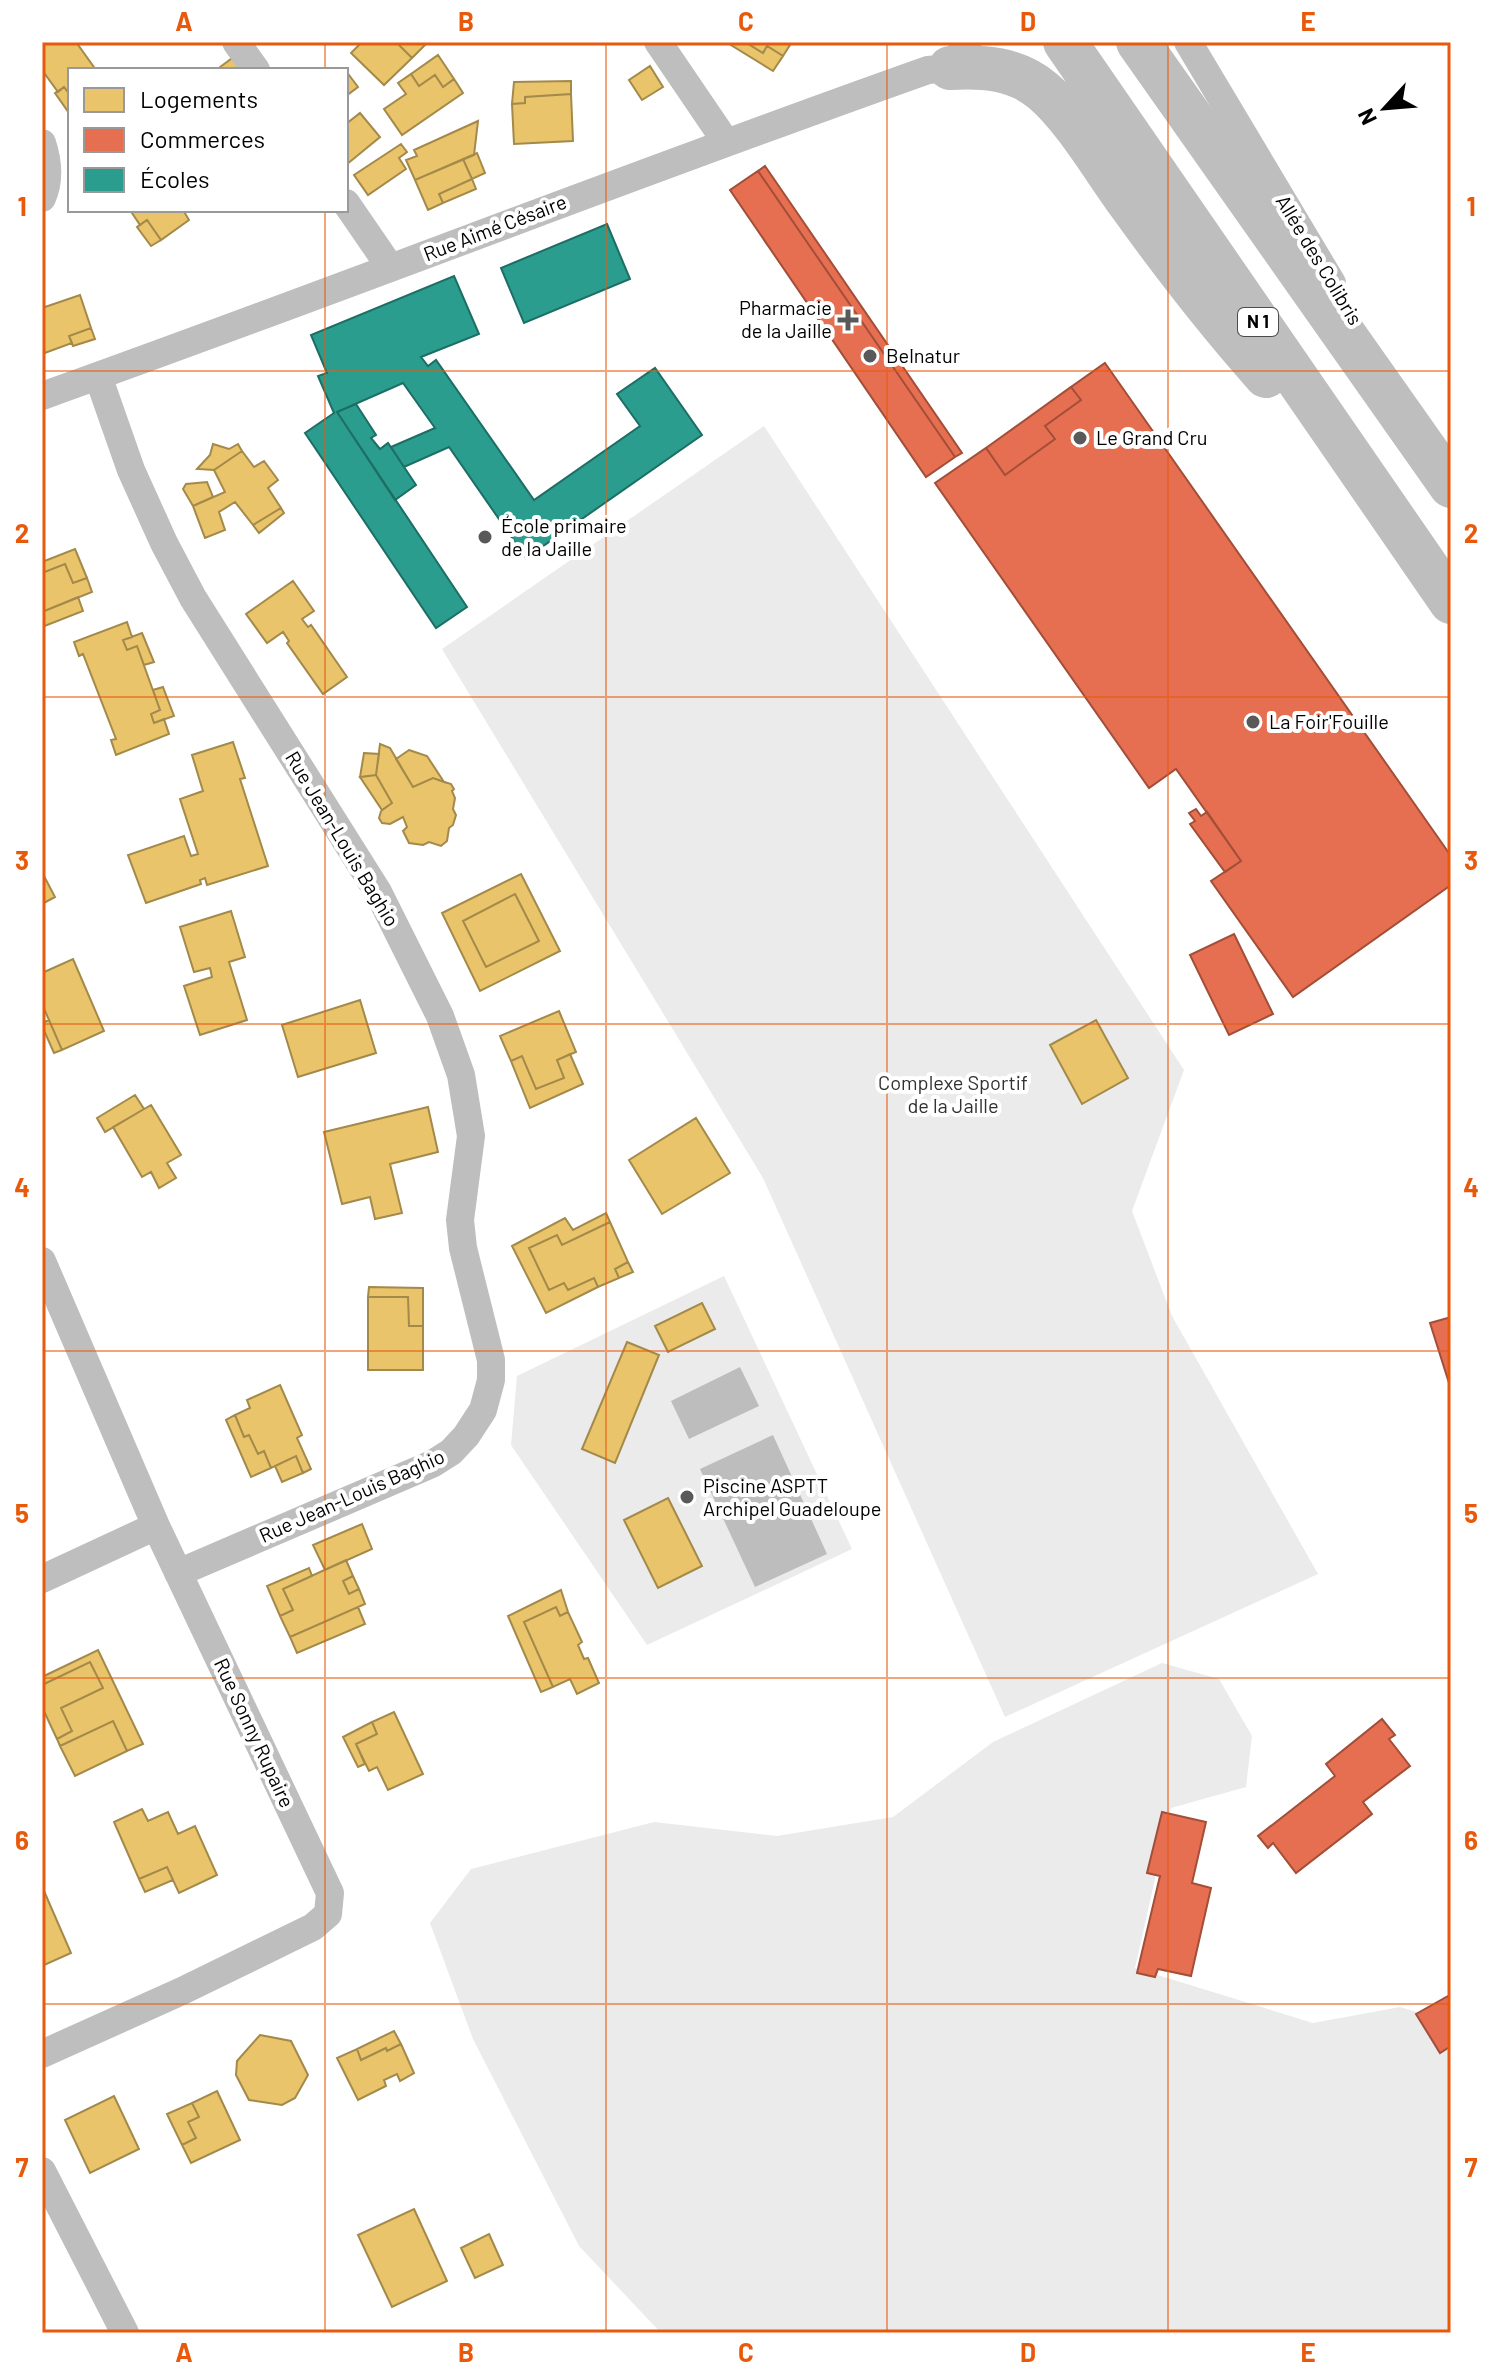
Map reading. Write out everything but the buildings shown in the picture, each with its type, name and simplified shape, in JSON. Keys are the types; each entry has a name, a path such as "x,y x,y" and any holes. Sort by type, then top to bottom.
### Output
{"highway":[{"name":"N 1","path":"1065,42 1451,602"},
{"path":"1138,42 1451,486"},
{"path":"959,55 980,66 999,69 1027,80 1042,90 1079,134 1225,330 1372,489"}],"street":[{"path":"236,42 255,68"},
{"path":"658,42 726,142"},
{"name":"Allée des Colibris","path":"1188,42 1451,478"},
{"name":"Rue Aimé Césaire","path":"42,396 928,70 959,55"},
{"path":"42,143 47,156 48,175 42,198"},
{"path":"348,206 390,267"},
{"name":"Rue Jean-Louis Baghio","path":"98,376 131,470 193,598 378,892 440,1016 461,1075 467,1108 471,1136 460,1220 463,1248 491,1360 491,1380 483,1410 451,1452 432,1464 178,1573"},
{"name":"Rue Sonny Rupaire","path":"42,1261 156,1526 330,1893 328,1914 313,1927 42,2054"},
{"path":"42,1579 156,1526"},
{"path":"42,2171 125,2333"}],"green space":[{"name":"Complexe Sportif de la Jaille","path":"764,426 1184,1070 1132,1211 1172,1316 1318,1574 1005,1717 763,1178 442,649"},
{"name":"Piscine ASPTT Archipel Guadeloupe","path":"724,1276 852,1549 647,1645 511,1445 517,1376"},
{"path":"1162,1663 1219,1679 1252,1736 1246,1787 1171,1808 1135,1968 1313,2023 1400,2007 1451,2022 1451,2333 661,2333 579,2246 473,2039 430,1923 471,1869 654,1822 777,1836 893,1817 993,1742"}],"shaded area":[{"path":"740,1367 759,1406 689,1439 671,1401"},
{"path":"773,1435 827,1554 755,1587 700,1469"}],"place":[{"name":"Pharmacie de la Jaille","path":"848,320"},
{"name":"Belnatur","path":"870,356"},
{"name":"Le Grand Cru","path":"1080,438"},
{"name":"École primaire de la Jaille","path":"485,537"},
{"name":"La Foir'Fouille","path":"1253,722"},
{"name":"Piscine ASPTT Archipel Guadeloupe","path":"687,1497"}]}
